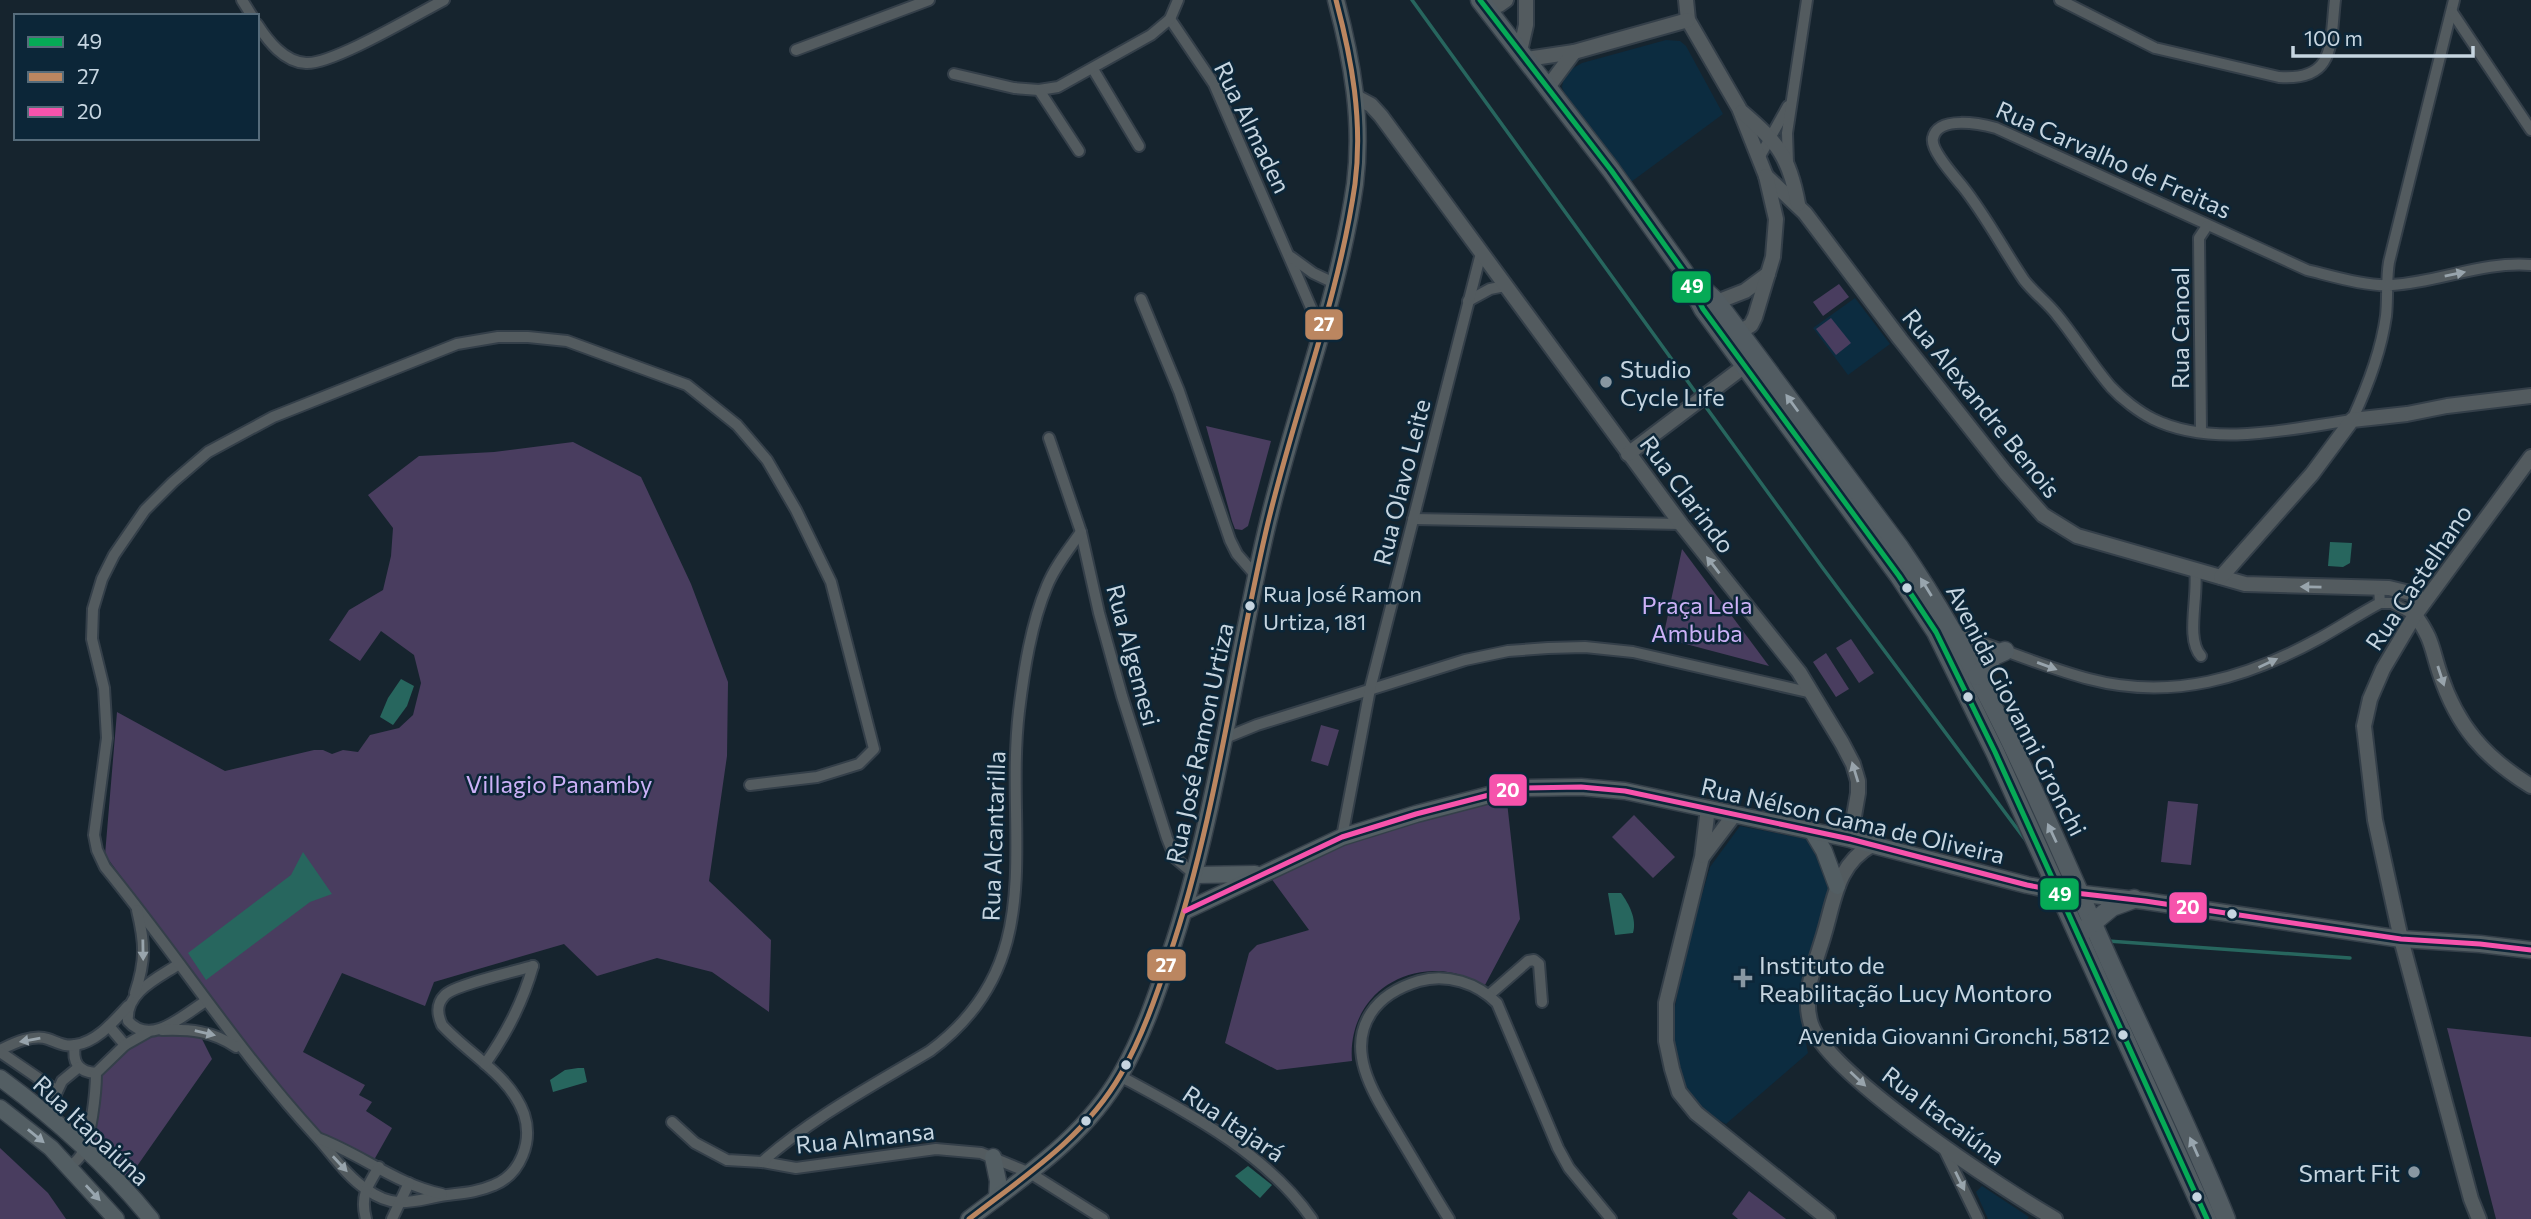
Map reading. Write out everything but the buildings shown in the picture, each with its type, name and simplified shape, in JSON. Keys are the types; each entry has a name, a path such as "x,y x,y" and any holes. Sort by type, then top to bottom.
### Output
{"main road":[{"name":"Rua José Ramon Urtiza","path":"968,1219 1068,1142 1096,1111 1120,1076 1156,998 1185,911 1225,738 1257,577 1293,423 1322,333 1355,182 1356,97 1353,69 1336,0"},
{"name":"Avenida Giovanni Gronchi","path":"1483,4 1524,55 1730,333 1900,548 1925,584 1965,688 2078,938 2218,1216"},
{"name":"Avenida Giovanni Gronchi","path":"1730,333 1746,365 1899,576 1977,676 2082,894 2218,1216"},
{"path":"1977,676 1994,656 2005,651"},
{"name":"Rua Nélson Gama de Oliveira","path":"1185,911 1342,837 1478,796 1516,788 1581,787 1625,791 1708,808 1850,839 2058,891 2134,899 2401,939 2531,950"},
{"path":"1812,831 1828,859 1837,886"},
{"name":"Rua Nélson Gama de Oliveira","path":"1195,875 1259,874"},
{"path":"2078,938 2092,922 2112,907 2134,899"},
{"name":"Rua Itapaiúna","path":"0,1078 47,1113 122,1183 150,1219"},
{"name":"Rua Itapaiúna","path":"0,1108 51,1148 116,1219"},
{"path":"993,1157 998,1181 997,1198"}],"street":[{"path":"259,26 282,54 306,63 329,59 444,0"},
{"path":"796,50 929,0"},
{"path":"954,74 1014,88 1039,90 1058,87 1150,35 1170,19 1178,0"},
{"path":"1483,4 1506,0"},
{"path":"1526,0 1524,55 1574,52 1688,20"},
{"name":"Rua Alexandre Benois","path":"1686,0 1688,20 1739,108 1766,176 1793,199 2012,482 2043,515 2077,536 2256,585 2379,595 2400,590 2414,594 2424,601"},
{"path":"1788,164 1787,133 1807,0"},
{"path":"2060,0 2134,40 2166,52 2279,77 2296,78 2311,74 2325,60 2330,45 2335,0"},
{"path":"2221,577 2312,474 2352,420 2367,388 2386,319 2389,262 2454,0"},
{"path":"2452,12 2531,130"},
{"name":"Rua Almaden","path":"1170,19 1214,85 1322,333"},
{"path":"1548,87 1574,52"},
{"path":"1093,69 1139,146"},
{"path":"1039,90 1079,151"},
{"name":"Rua Clarindo","path":"1356,97 1381,116 1681,524 1799,672 1842,743 1858,781 1850,839"},
{"path":"1759,158 1792,98"},
{"name":"Rua Alexandre Benois","path":"1739,108 1771,138 1788,164 1793,180 1793,199"},
{"name":"Rua Carvalho de Freitas","path":"2531,265 2501,265 2413,283 2388,285 2307,270 1996,128 1967,122 1955,123 1940,130 1933,137 1937,152 1977,205 2025,281 2058,316 2109,385 2151,418 2201,431 2241,434 2531,396"},
{"path":"1730,333 1751,325 1773,257 1776,219 1766,176"},
{"path":"1776,219 1793,199"},
{"name":"Rua Canoal","path":"2201,431 2199,238 2207,226"},
{"name":"Rua Olavo Leite","path":"1342,837 1370,689 1480,253"},
{"path":"1291,257 1312,273 1334,284"},
{"path":"1709,305 1745,291 1769,273"},
{"path":"1468,302 1490,289 1505,286"},
{"path":"1141,299 1179,391 1230,540 1237,554 1257,577"},
{"path":"485,1064 505,1036 517,1012 533,966 449,991 439,1005 438,1016 442,1025 514,1094 524,1114 527,1130 526,1147 520,1161 509,1175 496,1185 473,1192 400,1204 365,1189 343,1168 246,1054 105,867 94,835 107,738 104,688 92,639 93,609 102,579 114,555 145,510 208,452 273,417 457,344 498,337 567,341 687,385 737,425 767,460 796,510 831,582 874,749 859,764 817,777 750,785"},
{"path":"1629,454 1746,365"},
{"name":"Rua Algemesi","path":"1049,438 1081,532 1122,696 1167,838 1175,858 1195,875"},
{"name":"Rua Castelhano","path":"2479,1219 2471,1199 2401,939 2375,820 2364,726 2370,699 2382,669 2415,615 2531,457"},
{"path":"1413,519 1681,524"},
{"name":"Rua Alcantarilla","path":"762,1162 789,1138 823,1114 946,1040 974,1009 992,983 1004,956 1015,909 1019,709 1031,639 1047,587 1058,564 1081,532"},
{"path":"2195,570 2197,586 2192,637 2195,650 2201,656"},
{"path":"1945,633 1987,643 2091,680 2138,688 2199,685 2254,670 2320,639 2379,595 2415,615 2428,633 2439,672 2457,716 2486,754 2531,786"},
{"path":"1225,738 1257,725 1485,655 1537,648 1585,647 1633,652 1785,689 1812,693"},
{"path":"1708,808 1702,858 1666,1003 1666,1041 1679,1092 1696,1113 1828,1219"},
{"path":"1702,858 1734,815"},
{"name":"Rua Itacaiúna","path":"1872,845 1850,862 1837,886 1807,993 1810,1024 1826,1049 1881,1100 2008,1192 2055,1219"},
{"path":"135,904 145,951 142,973 131,1001 128,1021 137,1030 189,1029 220,1036 246,1054"},
{"path":"1489,995 1528,961 1534,960 1539,964 1542,1002"},
{"path":"0,1051 34,1038 46,1038 60,1045 75,1045 90,1040 109,1026 149,983 179,964"},
{"path":"1449,1219 1376,1098 1363,1064 1360,1042 1363,1025 1382,999 1412,983 1443,978 1462,982 1489,995 1497,1003 1558,1148 1569,1168 1611,1219"},
{"path":"74,1071 96,1073 125,1045 206,1001"},
{"path":"109,1026 125,1045"},
{"path":"47,1113 57,1091 74,1071 75,1045"},
{"path":"0,1051 57,1091"},
{"path":"69,1167 80,1157 84,1148 96,1093 96,1073"},
{"name":"Rua Itajará","path":"1120,1076 1249,1154 1280,1180 1312,1219"},
{"name":"Rua Almansa","path":"673,1122 695,1143 727,1160 796,1168 936,1149 981,1153 1030,1173 1103,1219"},
{"path":"318,1138 409,1183 446,1195"},
{"path":"1941,1143 1978,1219"},
{"path":"366,1219 363,1203 365,1189 379,1167"},
{"path":"392,1219 409,1183"}],"shaded area":[{"path":"1666,40 1680,41 1686,46 1723,114 1631,182 1565,95 1562,87 1564,77 1582,63"},
{"path":"1855,298 1890,344 1848,375 1813,328"},
{"path":"2330,542 2352,543 2350,563 2343,567 2328,566"},
{"path":"401,679 414,686 407,706 393,725 380,717 388,698"},
{"name":"Instituto de Reabilitação Lucy Montoro","path":"1740,826 1812,840 1830,887 1799,1006 1808,1053 1726,1124 1698,1109 1684,1091 1671,1027 1686,950 1710,867"},
{"path":"303,852 332,894 310,902 206,980 188,953 291,875"},
{"path":"1608,893 1621,893 1624,897 1633,917 1633,933 1615,935"},
{"path":"584,1068 587,1082 553,1092 550,1080 565,1070"},
{"path":"1248,1166 1272,1185 1260,1198 1235,1176"},
{"path":"1982,1186 2029,1217 1988,1219 1976,1192"}],"green space":[{"path":"1839,284 1849,297 1823,316 1813,302"},
{"path":"1831,318 1851,343 1836,355 1816,329"},
{"path":"1206,426 1271,441 1248,526 1242,530 1235,529 1232,521"},
{"name":"Villagio Panamby","path":"573,442 641,477 691,584 728,682 727,756 709,881 771,940 769,1012 712,972 657,958 597,976 564,944 434,982 425,1006 342,973 303,1052 365,1085 359,1095 372,1102 366,1111 392,1128 374,1160 319,1133 249,1049 105,855 117,712 225,771 314,750 332,754 343,750 358,752 370,735 399,728 413,715 421,683 414,655 381,631 360,661 329,640 349,610 383,590 391,556 393,528 368,495 419,456 494,452"},
{"name":"Praça Lela Ambuba","path":"1682,549 1769,666 1663,638"},
{"path":"1851,639 1874,673 1859,683 1836,648"},
{"path":"1826,653 1849,689 1836,697 1813,662"},
{"path":"1321,725 1339,730 1328,766 1311,761"},
{"path":"1506,793 1520,919 1485,985 1460,975 1433,971 1415,973 1384,987 1362,1012 1352,1043 1352,1061 1277,1070 1225,1043 1249,953 1257,945 1309,930 1268,874 1331,847"},
{"path":"2168,801 2198,804 2191,865 2161,862"},
{"path":"1634,815 1675,857 1653,878 1612,837"},
{"path":"2447,1028 2531,1037 2531,1219 2496,1219"},
{"path":"159,1033 200,1035 212,1059 128,1179 104,1155 95,1140 101,1075 134,1044"},
{"path":"0,1148 48,1193 66,1219 0,1219"},
{"path":"1749,1191 1786,1219 1738,1219 1732,1214"}],"waterway":[{"path":"1412,0 1699,397"},
{"path":"1703,403 2027,842"},
{"path":"2108,941 2350,958"}],"transit line":[{"name":"27","path":"969,1219 1052,1154 1072,1136 1106,1097 1129,1060 1142,1031 1185,905 1212,799 1266,531 1338,272 1355,184 1357,114 1347,45 1336,0"},
{"name":"49","path":"1480,0 1611,170 1684,272 1703,309 1899,576 1936,632 1995,752 2207,1219"},
{"name":"20","path":"1185,911 1342,837 1516,788 1581,787 1625,791 1850,839 2058,891 2145,901 2401,939 2531,950"}],"place":[{"name":"Studio Cycle Life","path":"1606,382"},
{"name":"Rua José Ramon Urtiza, 181","path":"1250,606"},
{"name":"Instituto de Reabilitação Lucy Montoro","path":"1743,978"},
{"name":"Avenida Giovanni Gronchi, 5812","path":"2123,1035"},
{"name":"Smart Fit","path":"2414,1172"}]}
